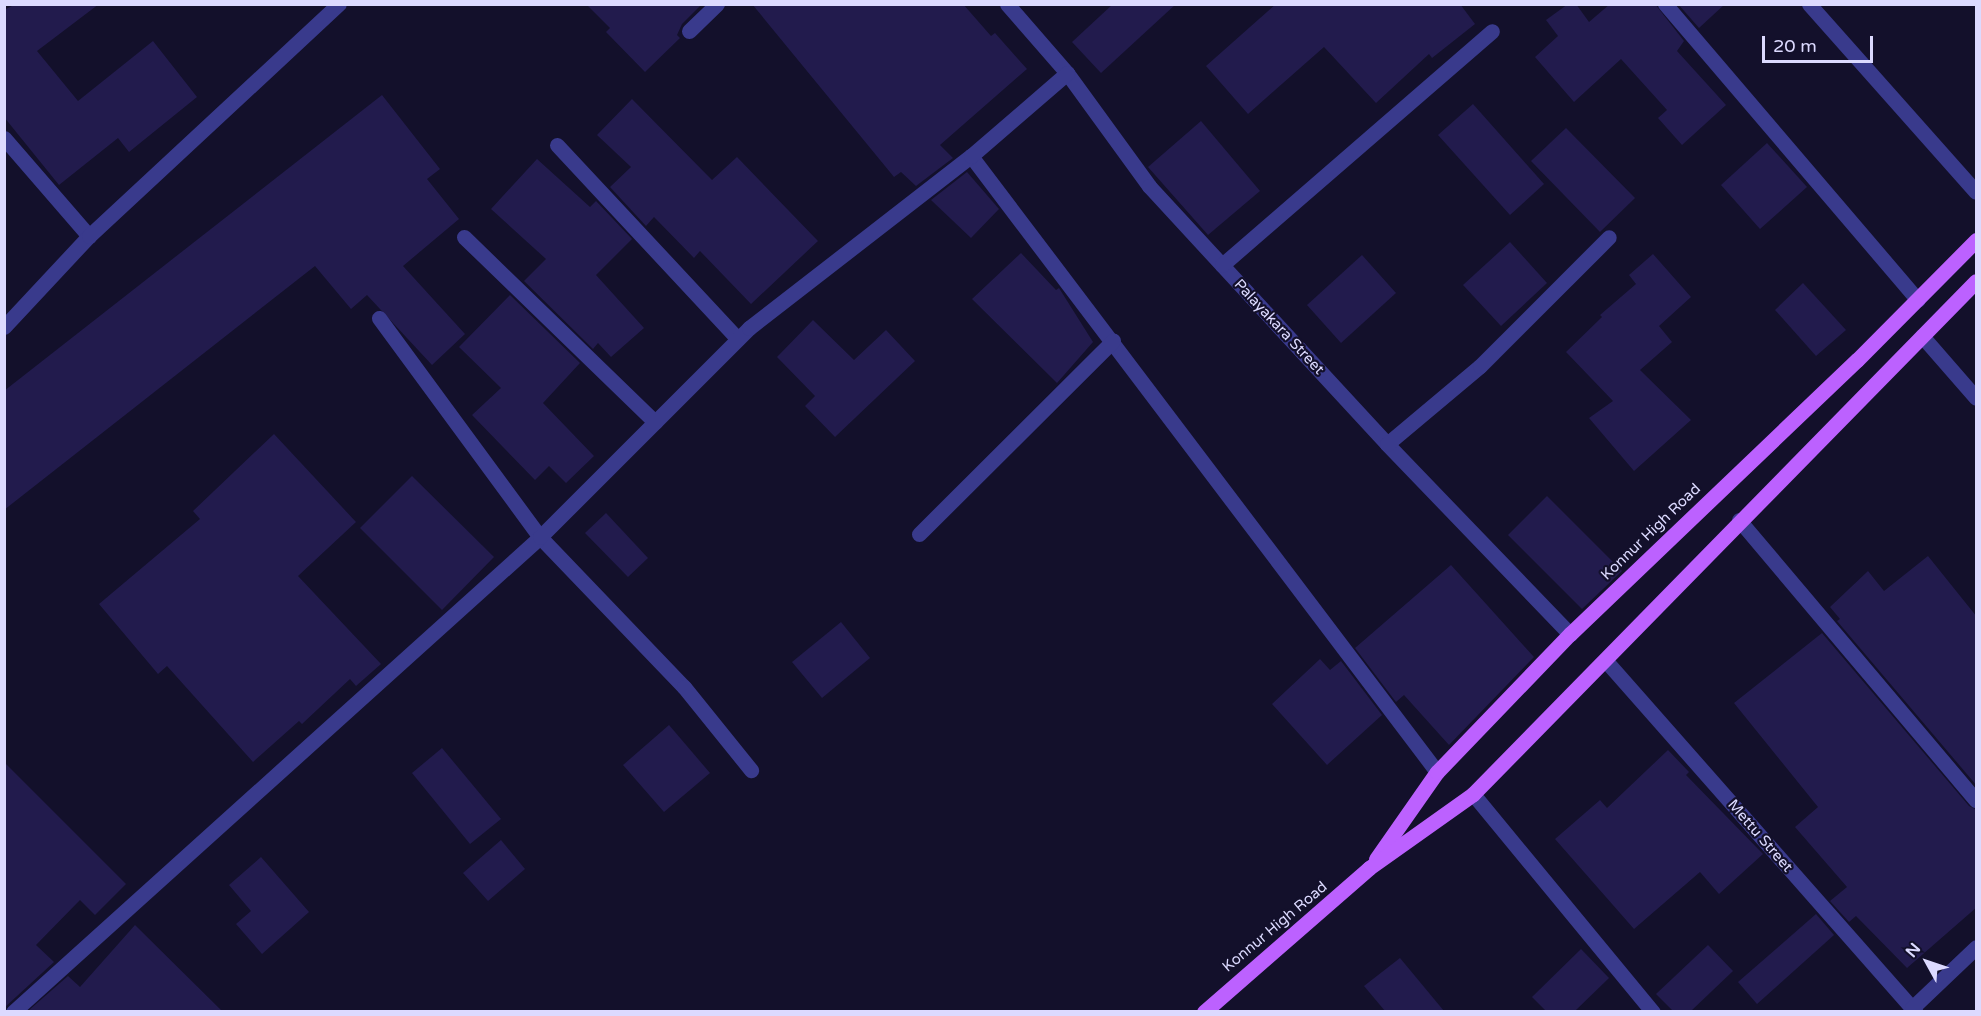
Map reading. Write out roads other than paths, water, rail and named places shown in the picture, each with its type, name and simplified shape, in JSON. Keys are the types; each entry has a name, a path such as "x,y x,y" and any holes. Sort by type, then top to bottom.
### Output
{"main road":[{"name":"Konnur High Road","path":"1369,868 1437,772 1570,634 1918,300 1977,240"},
{"name":"Konnur High Road","path":"1204,1011 1369,868 1473,794 1606,661 1739,520 1977,281"}],"street":[{"path":"4,327 89,236 339,4"},
{"path":"689,31 717,4"},
{"name":"Palayakara Street","path":"1007,4 1067,73 1149,186 1387,444 1570,634"},
{"path":"1665,4 1918,300"},
{"path":"1809,4 1977,192"},
{"path":"1222,266 1492,31"},
{"path":"13,1011 540,537 738,339 971,156 1067,73"},
{"path":"4,138 89,236"},
{"path":"557,145 738,339"},
{"path":"971,156 1437,772"},
{"path":"464,237 655,422"},
{"path":"1387,444 1480,366 1610,237"},
{"path":"379,318 540,537 684,687 751,770"},
{"path":"1922,336 1977,398"},
{"path":"919,534 1113,341"},
{"path":"1739,520 1977,800"},
{"name":"Mettu Street","path":"1606,661 1913,1010"},
{"path":"1473,794 1653,1011"},
{"path":"1913,1010 1977,947"}]}
